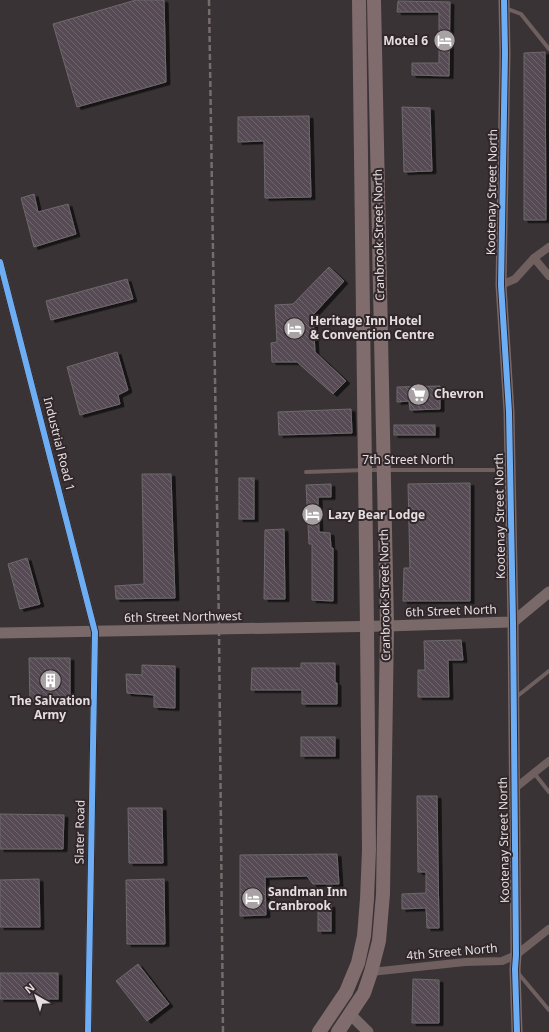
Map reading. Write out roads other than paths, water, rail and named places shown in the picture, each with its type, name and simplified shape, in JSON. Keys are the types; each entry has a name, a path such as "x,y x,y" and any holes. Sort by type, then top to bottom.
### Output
{"highway":[{"name":"Cranbrook Street North","path":"346,992 358,962 364,936 369,850 358,0"},
{"name":"Cranbrook Street North","path":"338,1032 364,993 371,972 379,941 383,894 386,626 374,0"},
{"path":"346,992 344,1006 350,1014"},
{"path":"319,1032 346,992"}],"street":[{"name":"Kootenay Street North","path":"504,4 501,285 509,412 513,622 515,969 517,1032"},
{"path":"501,285 515,279 534,258 549,247"},
{"path":"534,258 549,276"},
{"name":"Industrial Road 1","path":"0,262 95,632"},
{"name":"6th Street North","path":"367,627 513,622 549,592"},
{"name":"6th Street Northwest","path":"0,633 367,627"},
{"name":"Slater Road","path":"88,1032 95,632"},
{"path":"514,789 549,761"},
{"name":"4th Street North","path":"371,972 465,962 502,961 516,955 549,929"},
{"path":"350,1014 368,1032"}],"lane":[{"path":"504,4 521,14 549,49"},
{"name":"7th Street North","path":"306,472 364,470 510,470"},
{"path":"514,700 549,671"},
{"path":"534,773 549,792"},
{"path":"515,969 549,1010"}],"railway":[{"path":"209,0 219,630 223,1032"}],"place":[{"name":"Motel 6","path":"444,41"},
{"name":"Heritage Inn Hotel & Convention Centre","path":"295,328"},
{"name":"Chevron","path":"418,394"},
{"name":"Lazy Bear Lodge","path":"313,515"},
{"name":"The Salvation Army","path":"50,680"},
{"name":"Sandman Inn Cranbrook","path":"253,899"}]}
